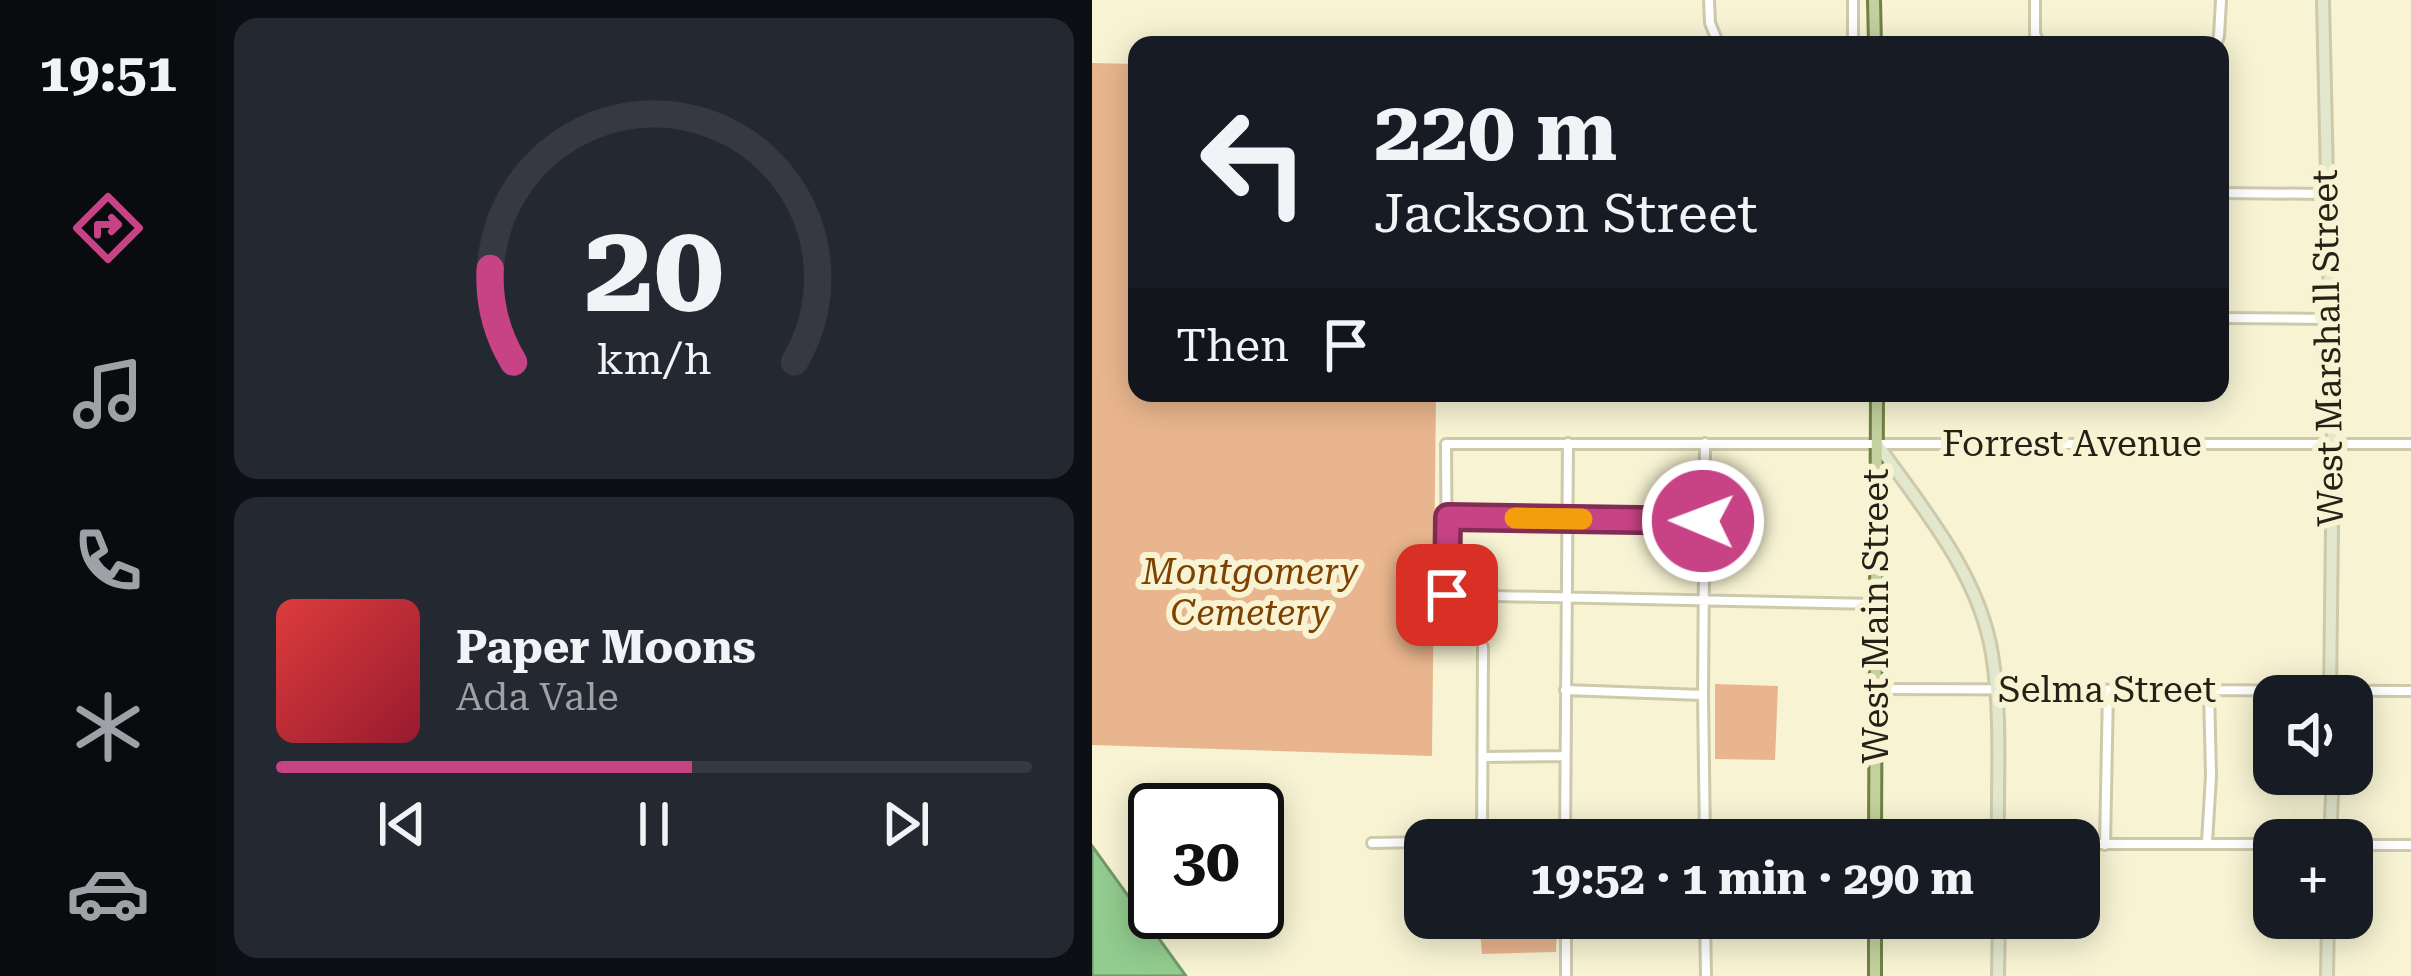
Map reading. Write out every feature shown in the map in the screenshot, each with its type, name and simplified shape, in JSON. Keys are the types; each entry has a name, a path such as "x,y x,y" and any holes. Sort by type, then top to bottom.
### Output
{"main road":[{"path":"1874,0 1875,36"},
{"name":"West Main Street","path":"1875,819 1877,402"},
{"path":"1875,939 1875,976"}],"street":[{"path":"1709,0 1716,36"},
{"path":"1853,0 1853,36"},
{"path":"2035,0 2037,36"},
{"path":"2219,36 2221,0"},
{"name":"West Marshall Street","path":"2324,0 2333,443 2330,675"},
{"path":"2229,193 2326,194"},
{"path":"2229,318 2329,319"},
{"path":"1705,442 1705,819"},
{"path":"1565,819 1568,443"},
{"name":"Forrest Avenue","path":"1448,517 1446,444 2411,444"},
{"path":"1877,444 1942,537 1971,590 1991,651 1998,819"},
{"path":"1703,521 1448,517 1447,595 1875,604"},
{"path":"1483,646 1483,819"},
{"name":"Selma Street","path":"1875,689 2253,691"},
{"path":"2207,842 2209,689"},
{"path":"1564,690 1703,695"},
{"path":"2105,845 2108,690"},
{"name":"Selma Street","path":"2373,692 2411,691"},
{"path":"1484,758 1564,756"},
{"path":"1372,843 1404,842"},
{"path":"2100,845 2253,843"},
{"path":"2373,845 2411,845"},
{"path":"1565,939 1566,976"},
{"path":"1706,939 1706,976"},
{"path":"1998,976 1999,939"},
{"path":"2326,976 2327,939"}],"green space":[{"name":"Montgomery Cemetery","path":"1092,63 1128,64 1128,402 1436,402 1432,756 1092,745"},
{"path":"1715,684 1778,686 1775,760 1715,759"},
{"path":"1481,939 1556,939 1556,952 1482,954"}],"shaded area":[{"path":"1092,846 1128,896 1128,939 1159,939 1186,976 1092,976"}],"slow traffic":[{"path":"1515,518 1582,519"}],"route":[{"path":"1447,595 1448,517 1703,521"}]}
